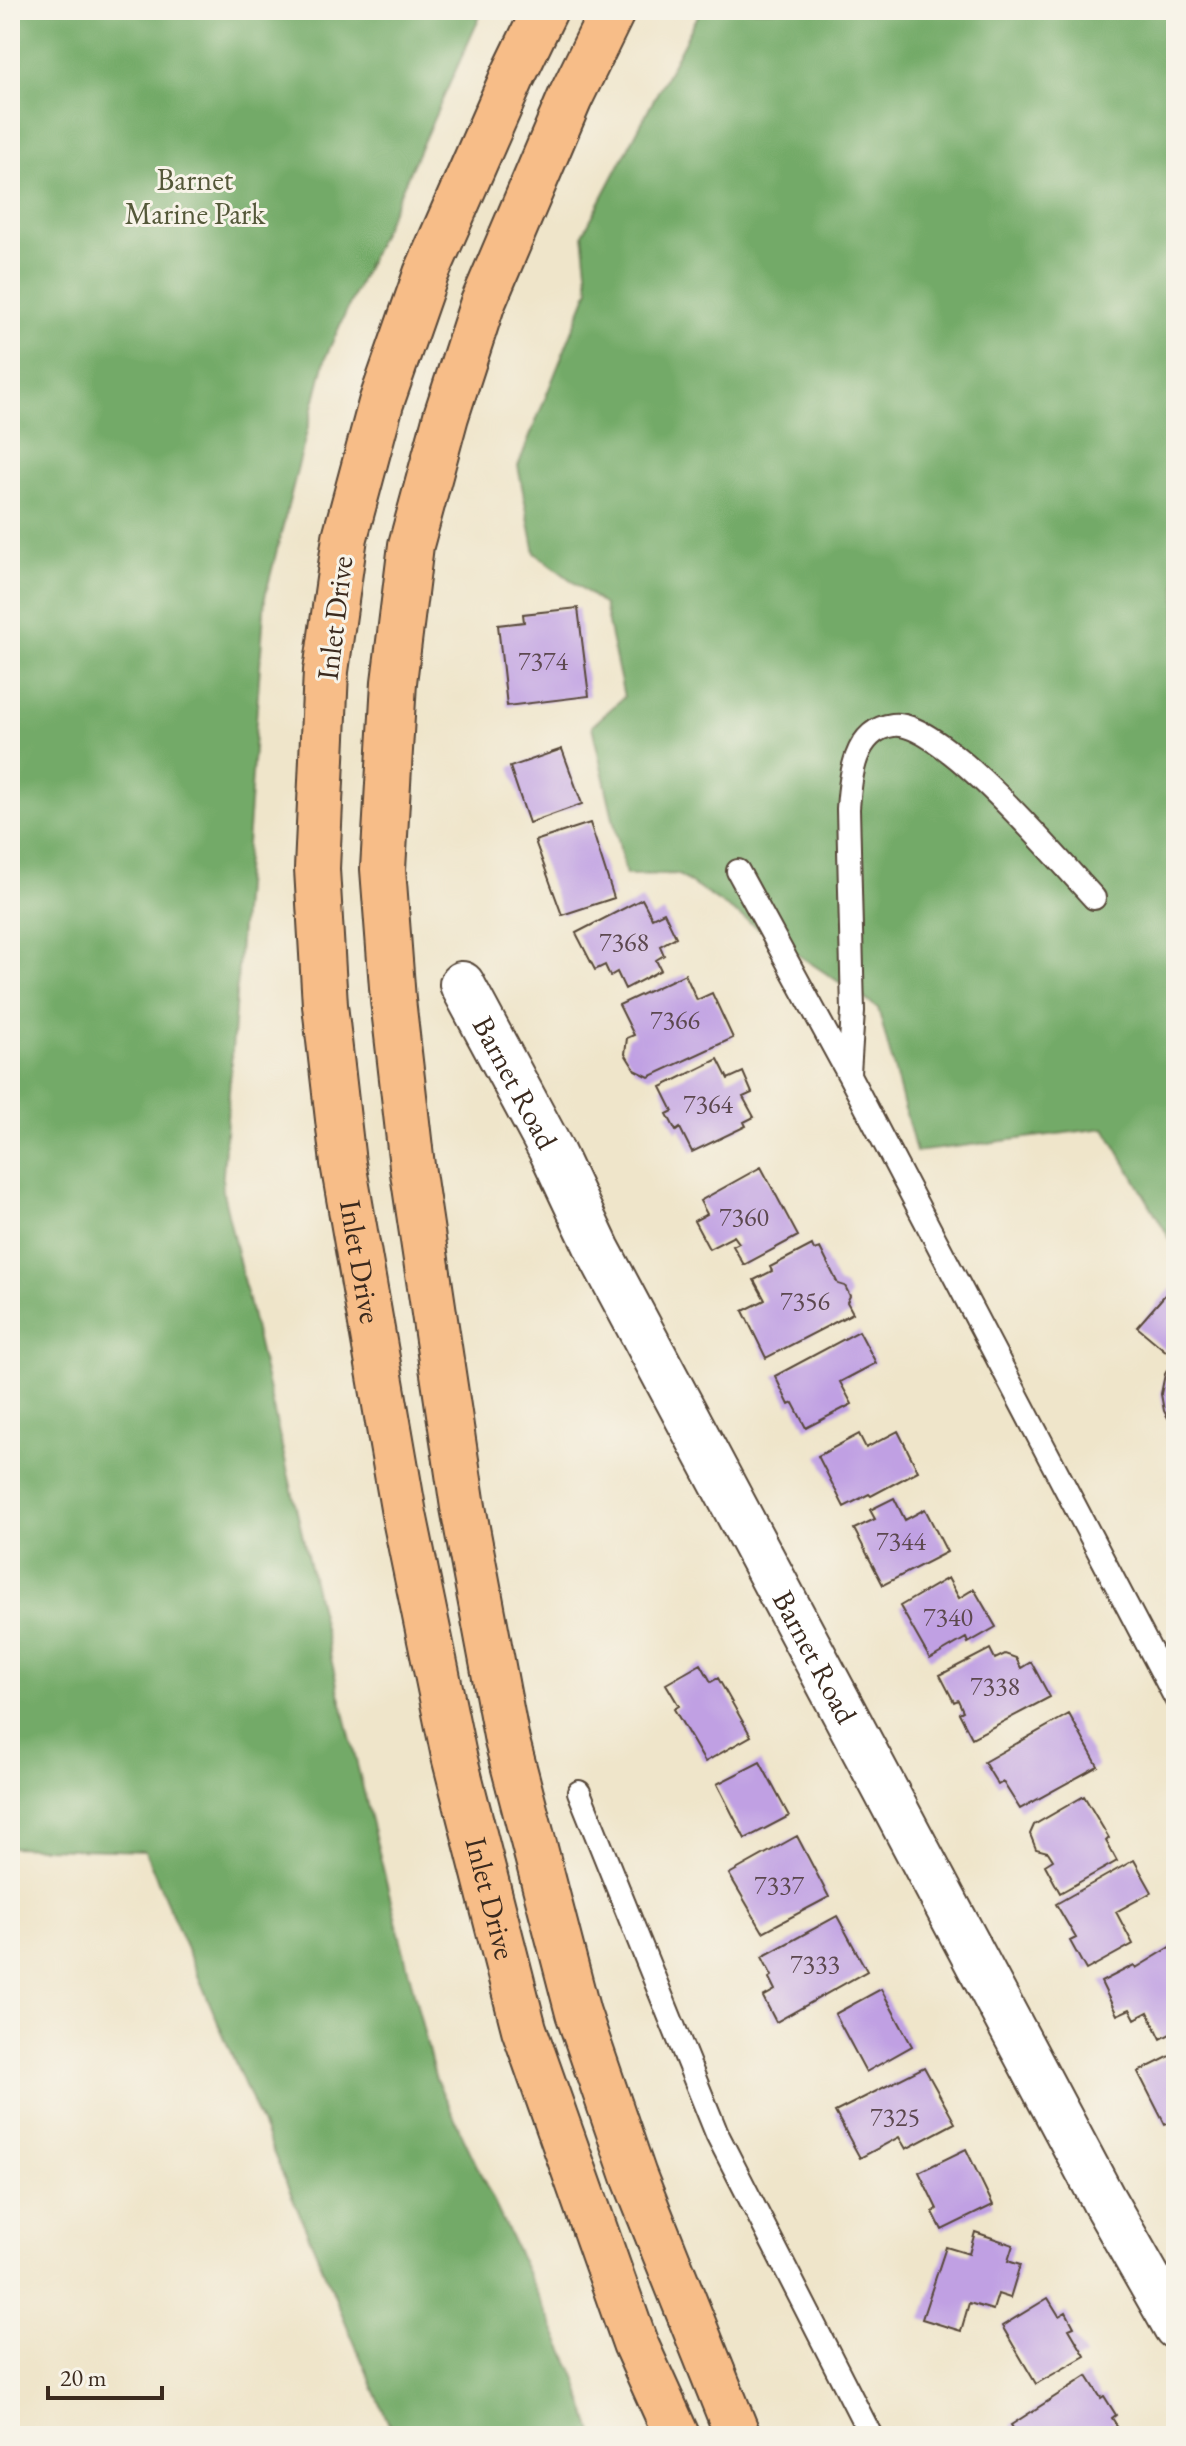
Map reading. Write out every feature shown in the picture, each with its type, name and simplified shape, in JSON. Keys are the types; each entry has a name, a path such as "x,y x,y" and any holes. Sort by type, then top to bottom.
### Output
{"main road":[{"name":"Inlet Drive","path":"545,10 426,274 381,403 345,537 326,671 317,869 325,1005 346,1178 404,1514 454,1756 524,2029 635,2343 677,2436"},
{"name":"Inlet Drive","path":"613,10 570,98 482,305 446,416 411,545 394,682 384,884 393,1000 412,1166 463,1507 507,1741 578,2013 634,2176 738,2436"}],"street":[{"name":"Barnet Road","path":"462,984 551,1150 598,1250 1103,2199 1176,2327"}],"lane":[{"path":"849,1075 853,1011 848,809 850,779 857,753 871,735 893,725 916,730 946,748 974,771 1094,898"},
{"path":"738,871 849,1075 1176,1699"},
{"path":"579,1792 717,2134 871,2436"}],"green space":[{"name":"Barnet Marine Park","path":"10,10 483,10 326,356 265,597 222,1188 336,1680 435,2077 575,2374 594,2436 394,2436 145,1851 10,1847"},
{"path":"701,10 1176,10 1176,1249 1105,1128 916,1152 878,1008 677,874 626,875 592,726 624,697 604,605 535,553 518,466 589,289 583,234"}],"building":[{"path":"578,608 589,696 507,706 498,625 524,622 523,614"},
{"path":"562,749 582,804 529,823 510,767"},
{"path":"590,823 614,898 562,915 535,841"},
{"path":"642,899 652,918 664,912 676,937 660,946 664,955 656,960 661,970 625,989 617,972 610,976 605,965 595,970 576,933"},
{"path":"685,974 697,1000 712,993 733,1038 649,1077 635,1070 625,1054 627,1038 634,1035 619,1005"},
{"path":"718,1059 728,1079 743,1072 752,1093 743,1097 754,1117 744,1122 746,1126 692,1152 680,1128 676,1131 667,1114 673,1111 661,1087"},
{"path":"761,1167 798,1236 744,1265 733,1246 739,1243 734,1236 709,1249 694,1221 707,1214 700,1201"},
{"path":"812,1245 814,1250 820,1248 838,1284 845,1286 850,1296 847,1302 853,1313 766,1358 743,1311 765,1300 754,1280 772,1271 770,1267"},
{"path":"1171,1288 1176,1292 1176,1432 1164,1411 1161,1394 1165,1374 1174,1358 1137,1327"},
{"path":"859,1331 876,1363 840,1382 852,1404 806,1428 793,1403 789,1405 775,1376"},
{"path":"898,1431 918,1471 844,1507 818,1456 859,1434 866,1448"},
{"path":"894,1498 905,1520 925,1509 947,1552 883,1585 854,1529 875,1519 870,1510"},
{"path":"948,1578 959,1598 974,1589 996,1627 968,1643 966,1638 930,1659 900,1606"},
{"path":"990,1649 995,1659 1005,1654 1016,1658 1021,1668 1031,1662 1050,1697 972,1738 959,1713 963,1711 958,1700 954,1702 940,1675"},
{"path":"701,1664 711,1682 718,1678 751,1736 705,1762 674,1709 679,1706 666,1684"},
{"path":"1069,1714 1098,1766 1020,1809 1003,1782 998,1785 984,1762"},
{"path":"760,1762 789,1816 745,1839 717,1784"},
{"path":"1084,1796 1109,1838 1106,1841 1117,1861 1060,1893 1045,1865 1053,1860 1048,1852 1036,1849 1030,1834 1034,1825"},
{"path":"797,1836 829,1897 763,1932 729,1874"},
{"path":"1134,1860 1152,1892 1116,1912 1133,1944 1086,1970 1070,1941 1076,1938 1056,1904"},
{"path":"837,1916 867,1971 776,2022 763,1997 775,1990 762,1957"},
{"path":"1174,1945 1176,2031 1161,2039 1148,2012 1135,2019 1130,2009 1117,2015 1101,1982 1134,1965 1136,1968"},
{"path":"881,1989 912,2046 866,2072 835,2014"},
{"path":"1176,2053 1176,2119 1165,2125 1138,2072"},
{"path":"924,2067 955,2123 906,2149 899,2137 860,2158 835,2112"},
{"path":"966,2149 993,2205 942,2230 933,2212 937,2209 919,2172"},
{"path":"975,2232 1013,2245 1008,2261 1020,2265 1010,2298 998,2294 993,2310 969,2303 961,2331 922,2319 946,2247 969,2254"},
{"path":"1048,2298 1059,2316 1066,2312 1074,2327 1069,2329 1085,2356 1036,2384 1002,2326"},
{"path":"1087,2376 1116,2415 1112,2418 1124,2436 1018,2436 1011,2425"}]}
